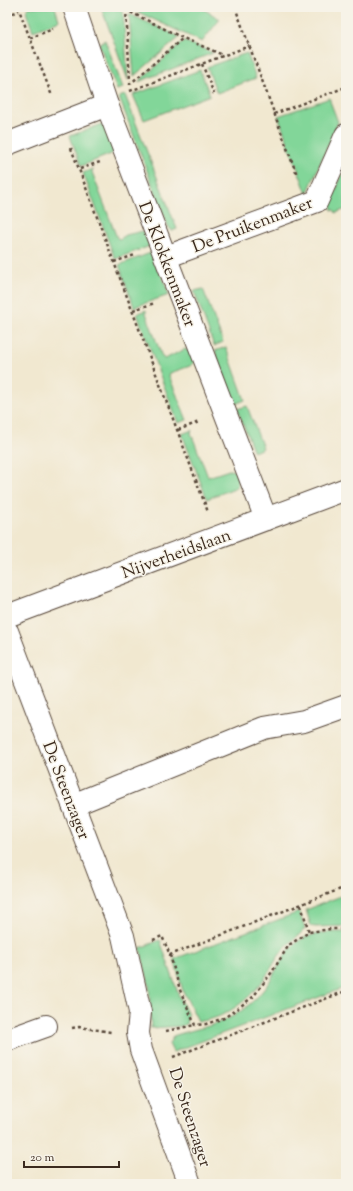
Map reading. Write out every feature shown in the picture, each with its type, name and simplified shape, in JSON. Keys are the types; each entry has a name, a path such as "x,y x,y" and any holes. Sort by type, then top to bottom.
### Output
{"street":[{"name":"De Klokkenmaker","path":"74,7 106,105 266,519"},
{"path":"7,144 106,105"},
{"name":"De Pruikenmaker","path":"166,257 317,201 346,135"},
{"name":"Nijverheidslaan","path":"7,616 346,489"},
{"name":"De Steenzager","path":"7,631 123,936 140,1012 138,1033 141,1050 190,1184"},
{"path":"73,805 264,728 304,721 346,706"},
{"path":"7,1040 46,1026"}],"path":[{"path":"18,7 218,537"},
{"path":"7,15 19,10 21,7"},
{"path":"120,7 184,38 224,55"},
{"path":"234,7 308,205"},
{"path":"126,10 130,84 129,92 249,46"},
{"path":"130,84 184,38"},
{"path":"202,64 214,94"},
{"path":"274,114 346,87"},
{"path":"170,955 346,887"},
{"path":"301,905 310,932"},
{"path":"126,950 162,936 170,955 180,990 195,1025 206,1024 224,1018 253,997 272,972 289,945 310,932 330,929 346,929"},
{"name":"De Steenzager","path":"172,1058 346,991"},
{"path":"46,1026 60,1030 79,1027 115,1033 138,1033"}],"green space":[{"path":"29,7 55,7 59,20 33,31 26,12"},
{"path":"101,7 113,7 123,11 128,80"},
{"path":"127,7 200,7 220,19 202,42"},
{"path":"129,14 180,37 134,76"},
{"path":"105,40 123,88 117,90 99,44"},
{"path":"184,41 213,53 138,82"},
{"path":"247,53 256,78 217,93 207,67"},
{"path":"200,70 210,95 144,120 133,95"},
{"path":"125,95 177,229 172,231 168,226 119,97"},
{"path":"330,98 338,122 307,194 278,116"},
{"path":"105,123 116,152 81,166 70,136"},
{"path":"346,165 346,209 336,213 332,210 331,202"},
{"path":"92,169 117,238 120,239 126,235 143,231 150,246 115,259 83,173"},
{"path":"153,252 169,295 134,307 119,265"},
{"path":"203,289 223,342 214,346 194,291"},
{"path":"146,310 162,357 165,359 185,349 191,352 195,362 190,366 170,373 169,376 187,420 178,423 137,314"},
{"path":"226,347 245,400 235,404 215,351"},
{"path":"247,406 263,448 254,452 237,409"},
{"path":"192,430 191,433 208,477 229,470 236,471 238,480 237,487 207,499 182,434"},
{"path":"346,894 346,926 311,926 306,910"},
{"path":"299,912 305,928 283,950 252,994 226,1013 207,1020 198,1021 183,991 174,959"},
{"path":"329,932 346,932 346,987 173,1052 169,1044 173,1036 217,1023 241,1011 263,990 285,955 297,942 312,935"},
{"path":"160,940 179,996 188,1015 186,1024 182,1026 151,1028 149,985 140,948"}]}
